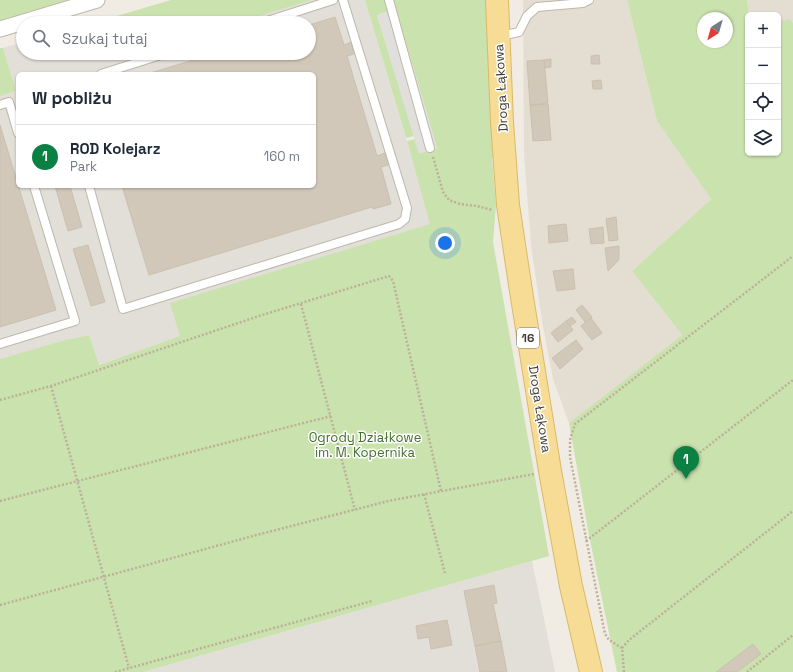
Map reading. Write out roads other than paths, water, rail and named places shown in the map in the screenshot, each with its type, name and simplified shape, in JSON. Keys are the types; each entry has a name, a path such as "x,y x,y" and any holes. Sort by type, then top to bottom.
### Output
{"main road":[{"name":"Droga Łąkowa","path":"497,0 502,122 508,205 550,471 571,586 591,672"}],"street":[{"path":"43,16 97,0"},
{"path":"0,29 16,24"}],"lane":[{"path":"283,16 333,0"},
{"path":"91,188 124,308 399,224 405,219 407,208 343,0"},
{"path":"389,0 430,148"},
{"path":"499,36 519,32 527,16 537,7 583,3 590,0"},
{"path":"107,72 145,60"},
{"path":"0,105 9,102 16,126"},
{"path":"0,344 75,321 35,188"}],"place":[{"name":"ROD Kolejarz","path":"686,479"}],"park label":[{"name":"Ogrody Działkowe im. M. Kopernika","path":"365,444"}]}
